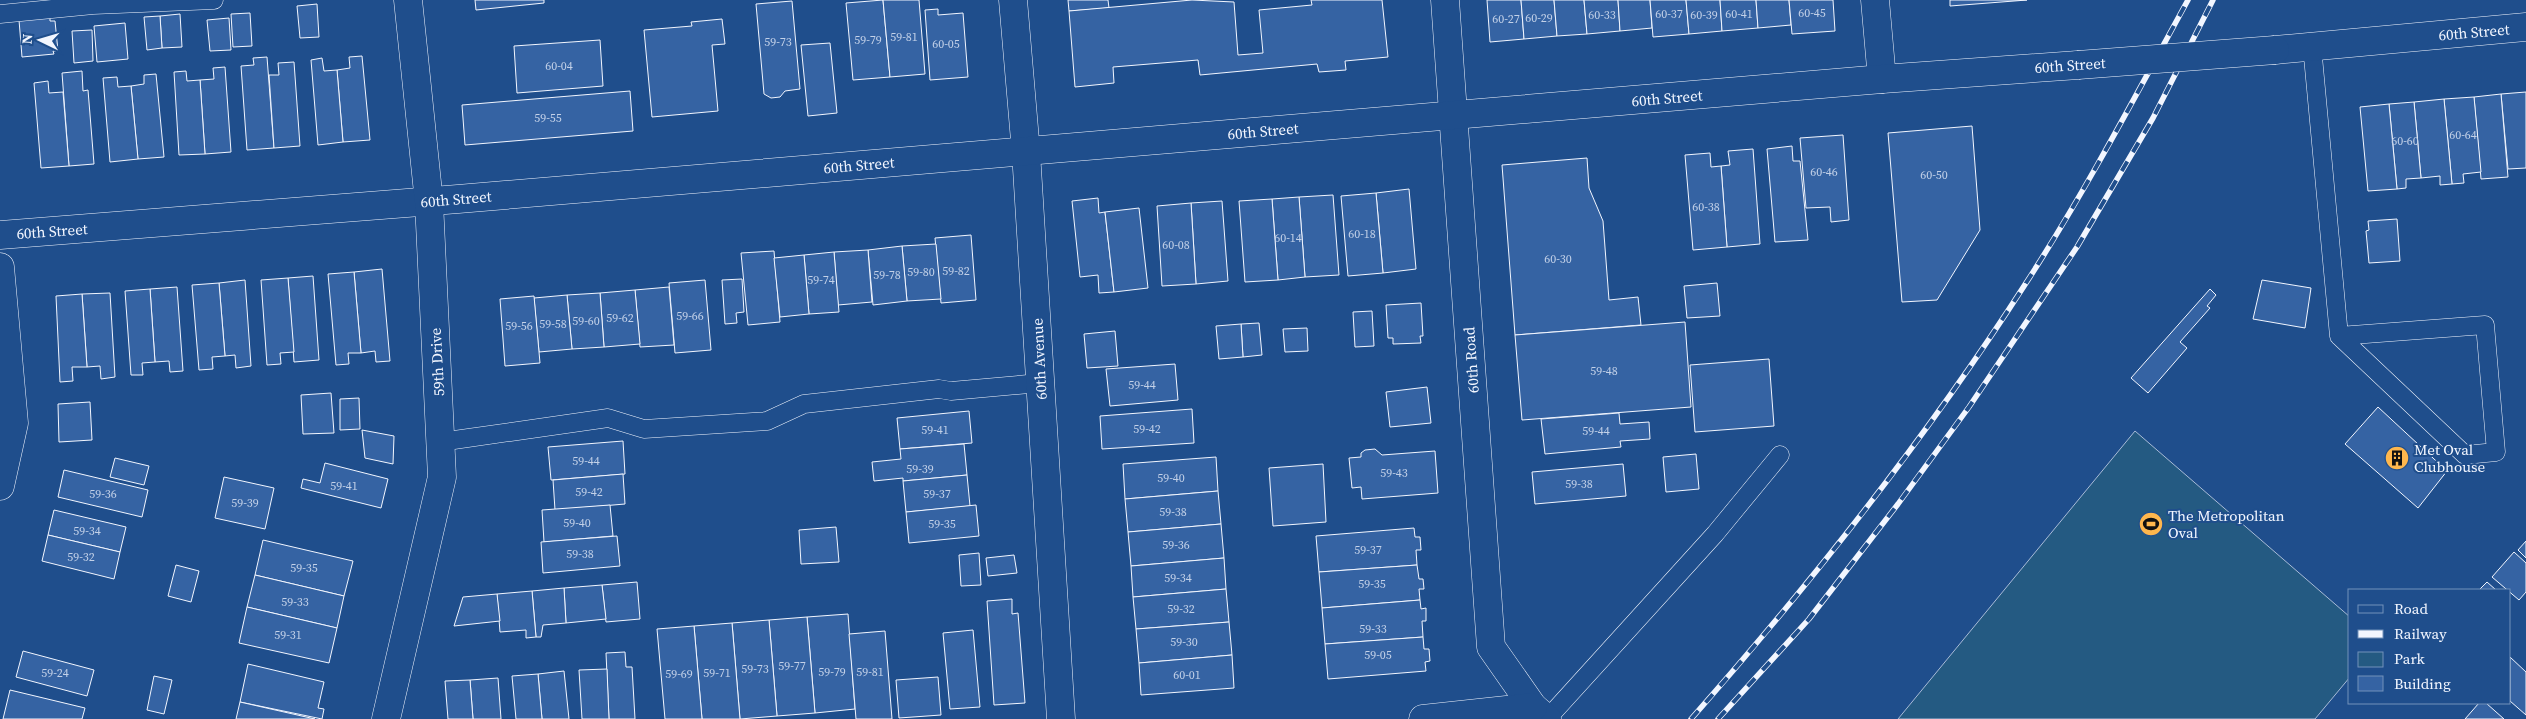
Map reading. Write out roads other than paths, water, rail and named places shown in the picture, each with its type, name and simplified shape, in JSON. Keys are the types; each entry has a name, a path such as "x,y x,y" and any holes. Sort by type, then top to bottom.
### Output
{"street":[{"name":"59th Drive","path":"386,719 442,477 429,202 408,0"},
{"name":"60th Avenue","path":"1013,0 1026,152 1061,719"},
{"name":"60th Road","path":"1445,0 1455,115 1491,647 1542,715"},
{"path":"1875,0 1882,79"},
{"name":"60th Street","path":"0,235 429,202 1882,79 2275,50 2526,27"},
{"path":"0,267 14,423 0,486"},
{"path":"1423,719 1542,715"}],"lane":[{"path":"0,14 93,5 214,0"},
{"path":"2312,46 2339,336 2465,455 2496,452 2485,325 2339,336"},
{"path":"440,442 608,418 644,429 767,421 804,404 940,389 951,391 1040,383"},
{"path":"1542,715 1716,534 1780,455"}],"railway":[{"path":"1691,719 1825,561 1949,397 2048,249 2110,143 2188,0"},
{"path":"1718,719 1809,619 1898,504 1969,407 2077,247 2153,118 2213,0"}],"place":[{"name":"Met Oval Clubhouse","path":"2397,458"},
{"name":"The Metropolitan Oval","path":"2151,524"}]}
